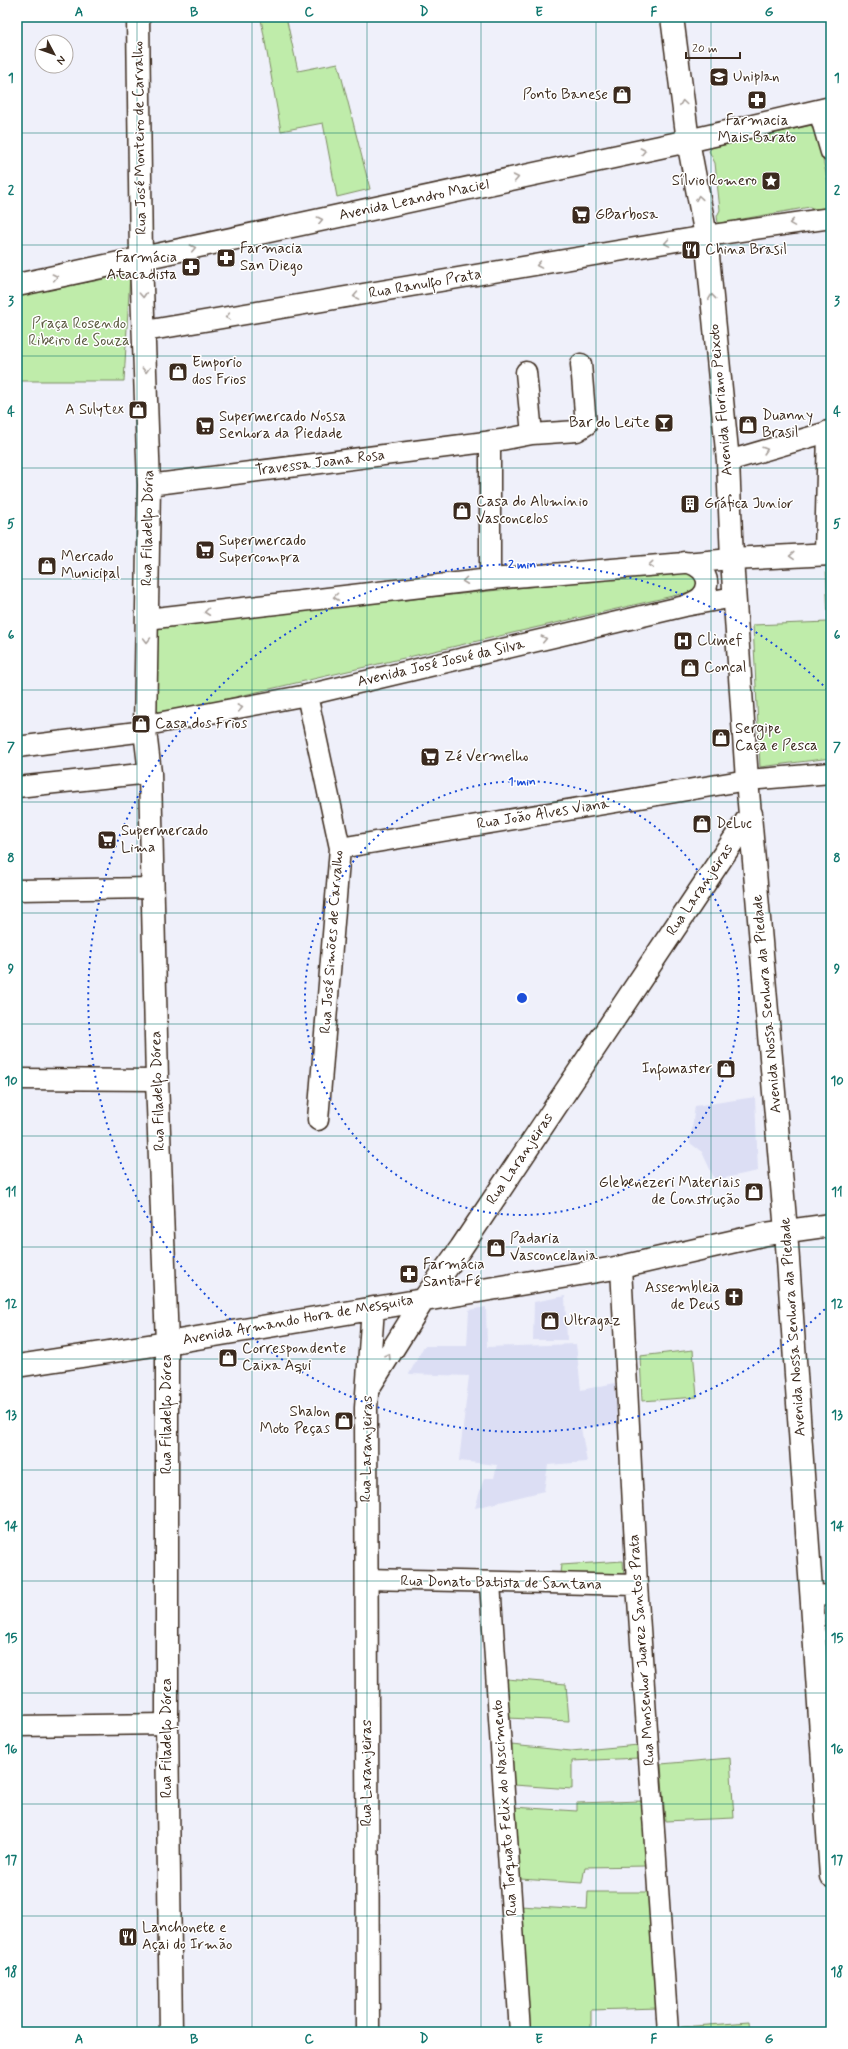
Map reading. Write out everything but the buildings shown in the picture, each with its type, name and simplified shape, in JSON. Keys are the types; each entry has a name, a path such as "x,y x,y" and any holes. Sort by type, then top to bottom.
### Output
{"street":[{"name":"Rua José Monteiro de Carvalho","path":"138,17 141,259"},
{"name":"Avenida Floriano Peixoto","path":"672,17 688,141 706,236 728,461 734,597 747,780"},
{"name":"Avenida Leandro Maciel","path":"141,259 825,110"},
{"path":"825,110 831,152"},
{"name":"Rua Ranulfo Prata","path":"145,331 706,236 831,218"},
{"path":"17,285 141,259 145,331"},
{"name":"Rua Filadelfo Dória","path":"145,331 149,486 146,728"},
{"name":"Travessa Joana Rosa","path":"149,486 490,441 532,434 578,431 585,427 586,413 582,364"},
{"path":"526,372 532,434"},
{"path":"147,619 490,578 679,562 828,554 830,431 728,461"},
{"path":"490,441 490,578"},
{"path":"679,562 696,565 706,577 704,593 697,600 686,606"},
{"name":"Avenida José Josué da Silva","path":"17,747 146,728 308,695 686,606 734,597"},
{"name":"Rua José Simões de Carvalho","path":"308,695 340,848 318,1120"},
{"name":"Rua Filadelfo Dórea","path":"146,728 150,773 156,1080 167,1343 167,1724 171,2032"},
{"path":"17,787 150,773"},
{"name":"Rua João Alves Viana","path":"340,848 747,780 831,773"},
{"name":"Avenida Nossa Senhora da Piedade","path":"747,780 786,1231 821,1595 831,1876"},
{"name":"Rua Laranjeiras","path":"368,2032 366,1408 368,1388 424,1299 461,1248 751,814"},
{"path":"17,890 153,888"},
{"path":"17,1079 156,1080"},
{"name":"Avenida Armando Hora de Mesquita","path":"17,1366 167,1343 621,1267 786,1231 831,1225"},
{"name":"Rua Monsenhor Juarez Santos Prata","path":"621,1267 637,1585 668,2032"},
{"path":"368,1388 373,1308"},
{"name":"Rua Donato Batista de Santana","path":"366,1579 490,1583 637,1585"},
{"name":"Rua Torquato Felix do Nascimento","path":"490,1583 520,2032"},
{"path":"17,1726 167,1724"}],"shaded area":[{"path":"755,1097 758,1171 715,1180 702,1152 690,1143 695,1106"},
{"name":"Ultragaz","path":"565,1296 567,1340 533,1340 534,1302"},
{"path":"486,1307 487,1347 576,1344 581,1390 615,1383 617,1424 581,1428 587,1462 548,1465 544,1491 475,1508 484,1478 494,1478 497,1465 459,1461 469,1376 409,1374 424,1346 467,1346 469,1310"}],"green space":[{"path":"286,17 298,71 338,63 370,189 337,197 323,123 281,131 261,19"},
{"path":"812,125 818,137 831,196 831,205 823,209 815,209 810,207 737,220 731,224 720,225 718,223 717,216 720,210 715,163 709,151 712,147"},
{"name":"Praça Rosendo Ribeiro de Souza","path":"130,274 124,381 17,381 17,296"},
{"path":"826,565 831,565 831,758 760,767 753,625 828,622"},
{"path":"689,570 696,572 698,586 690,592 153,716 157,626"},
{"path":"693,1350 697,1397 642,1401 640,1356"},
{"path":"623,1561 624,1577 560,1573 561,1565"},
{"path":"507,1679 566,1684 569,1721 508,1718"},
{"path":"511,1745 571,1751 639,1745 639,1758 572,1761 572,1789 514,1785"},
{"path":"730,1758 734,1818 665,1821 661,1764"},
{"path":"642,1801 647,1866 585,1867 582,1883 520,1879 513,1807 577,1811 577,1803"},
{"path":"588,1892 650,1892 659,2008 591,2010 591,2032 528,2032 520,1906 587,1910"},
{"path":"749,2022 750,2032 682,2032 681,2027"}],"place":[{"name":"Uniplan","path":"719,77"},
{"name":"Ponto Banese","path":"622,95"},
{"name":"Farmacia Mais Barato","path":"757,100"},
{"name":"Sílvio Romero","path":"771,181"},
{"name":"GBarbosa","path":"581,215"},
{"name":"China Brasil","path":"691,250"},
{"name":"Farmacia San Diego","path":"226,258"},
{"name":"Farmácia Atacadista","path":"191,267"},
{"name":"Emporio dos Frios","path":"178,372"},
{"name":"A Sulytex","path":"138,410"},
{"name":"Bar do Leite","path":"664,423"},
{"name":"Duanny Brasil","path":"748,425"},
{"name":"Supermercado Nossa Senhora da Piedade","path":"205,426"},
{"name":"Gráfica Junior","path":"690,504"},
{"name":"Casa do Aluminio Vasconcelos","path":"462,511"},
{"name":"Supermercado Supercompra","path":"205,550"},
{"name":"Mercado Municipal","path":"47,566"},
{"name":"Climef","path":"683,641"},
{"name":"Concal","path":"690,668"},
{"name":"Casa dos Frios","path":"141,724"},
{"name":"Sergipe Caça e Pesca","path":"721,738"},
{"name":"Zé Vermelho","path":"430,757"},
{"name":"DeLuc","path":"702,824"},
{"name":"Supermercado Lima","path":"107,840"},
{"name":"Infomaster","path":"726,1069"},
{"name":"Glebenezeri Materiais de Construção","path":"754,1192"},
{"name":"Padaria Vasconcelania","path":"496,1248"},
{"name":"Farmácia Santa Fé","path":"409,1274"},
{"name":"Assembleia de Deus","path":"734,1297"},
{"name":"Ultragaz","path":"550,1321"},
{"name":"Correspondente Caixa Aqui","path":"228,1358"},
{"name":"Shalon Moto Peças","path":"344,1421"},
{"name":"Lanchonete e Açai do Irmão","path":"128,1937"}]}
